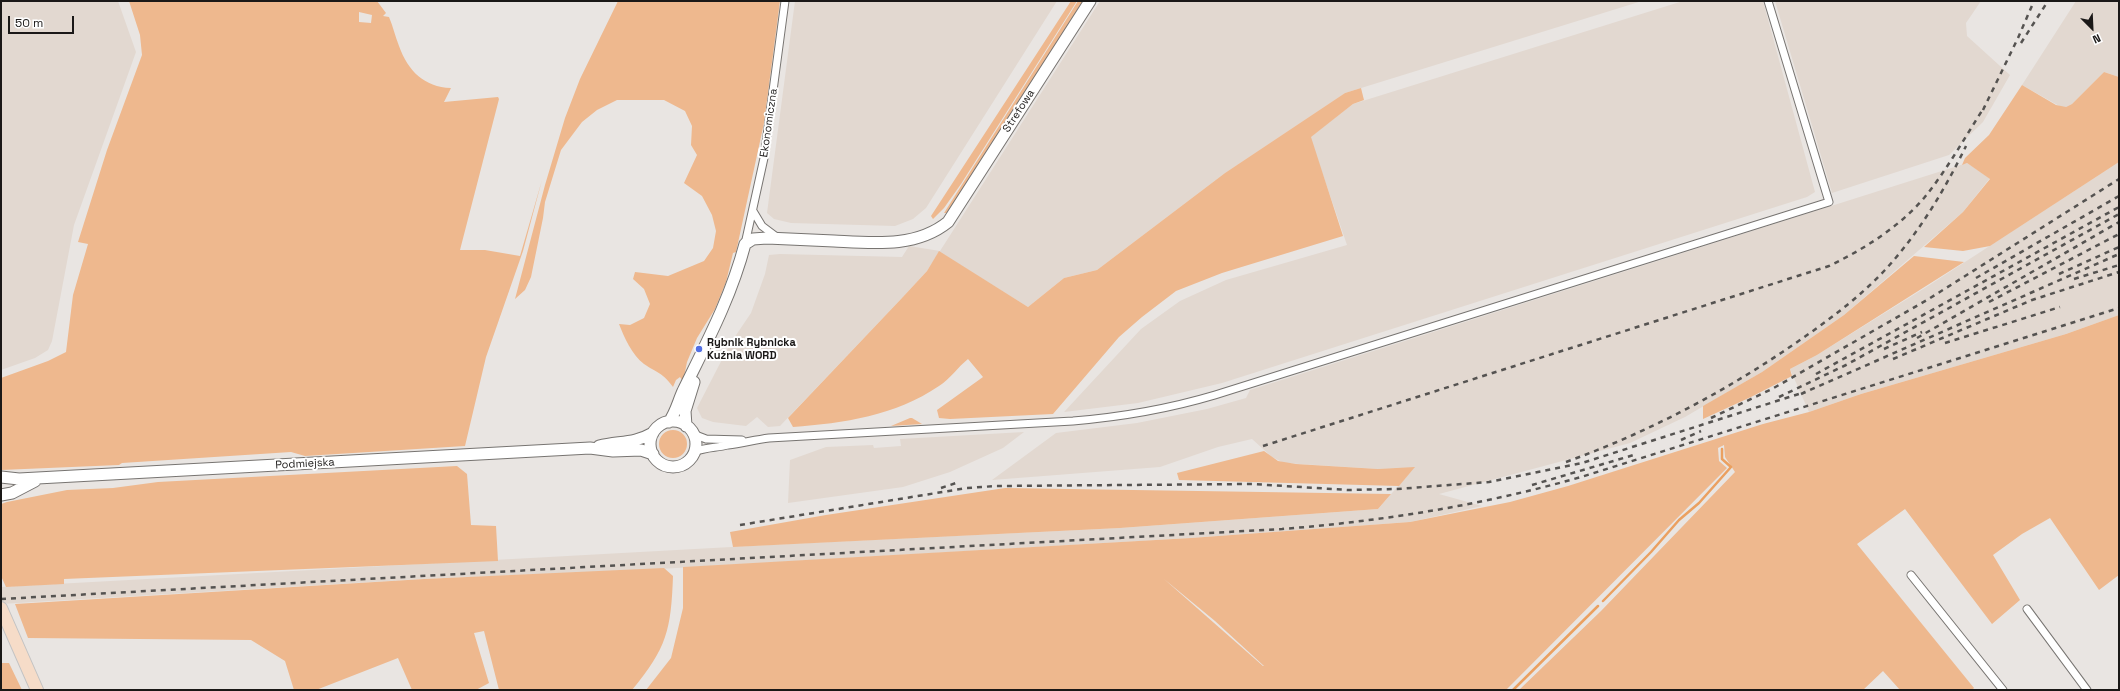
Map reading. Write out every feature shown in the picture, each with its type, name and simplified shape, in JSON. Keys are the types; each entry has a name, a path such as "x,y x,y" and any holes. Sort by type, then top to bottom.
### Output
{"main road":[{"path":"1,608 37,690"}],"street":[{"name":"Ekonomiczna","path":"669,422 675,412 683,392 698,366 732,290 746,244 768,130 785,1"},
{"name":"Strefowa","path":"778,238 875,244 894,243 926,235 941,228 948,222 1090,1"},
{"path":"690,430 696,444 694,452 686,463 674,467 661,463 653,454 650,444 653,434 658,427 669,422 678,422 706,439 748,440 1073,421 1119,417 1164,408 1215,395 1829,202 1768,1"},
{"path":"753,211 762,226 778,238"},
{"path":"746,244 757,238 778,238"},
{"name":"Ekonomiczna","path":"690,430 685,411 698,366"},
{"name":"Podmiejska","path":"1,477 19,479 41,478 590,448 612,443 636,442 653,434"},
{"path":"694,452 706,447 727,446 748,440"},
{"name":"Podmiejska","path":"590,448 613,451 641,450 653,454"},
{"path":"1,495 12,493 41,478"},
{"name":"Podmiejska","path":"1,486 19,479"},
{"path":"1911,575 2003,690"},
{"path":"2027,608 2087,690"}],"shaded area":[{"path":"1,1 118,1 136,52 74,225 52,341 48,350 35,358 1,370"},
{"path":"129,1 377,1 386,13 383,16 389,17 403,55 412,70 425,81 433,85 451,88 444,102 498,97 499,99 460,250 485,250 520,256 542,180 523,251 486,357 465,446 305,456 291,452 122,463 119,465 1,470 1,378 48,361 66,352 73,295 88,244 78,242 107,150 142,55 140,35","holes":["359,12 372,15 371,23 359,22"]},
{"path":"618,1 780,1 764,123 736,252 733,253 726,282 715,309 697,338 687,362 684,377 682,380 680,377 676,380 673,387 662,376 644,364 636,356 626,340 619,324 630,325 644,318 650,304 644,289 633,279 635,272 668,276 704,261 713,248 716,231 712,215 702,196 684,183 697,155 691,145 692,126 685,111 664,100 617,100 597,110 582,122 561,150 545,202 531,277 525,290 515,299 545,185 565,118 580,79"},
{"path":"795,1 1057,1 926,208 913,219 895,226 791,223 774,219 767,213"},
{"path":"1071,1 1077,1 961,184 944,208 933,219 931,216"},
{"path":"1078,1 1083,1 947,213 944,213"},
{"path":"1100,1 1642,1 1345,93 1225,173 1097,270 1064,278 1028,307 939,252 927,271 780,426 768,427 757,417 746,426 713,422 702,418 697,408 730,344 751,313 765,274 769,255 902,257 909,246 940,251"},
{"path":"1683,1 1763,1 1815,192 1807,197 1222,383 1138,403 1064,412 1141,329 1180,301 1226,280 1347,245 1310,137 1353,104"},
{"path":"1775,1 1981,1 1966,23 1967,36 2010,75 1983,122 1949,155 1832,193"},
{"path":"2076,1 2119,1 2119,77 2104,72 2072,104 2066,107 2061,107 2022,85"},
{"path":"2104,72 2119,77 2119,162 1990,246 1963,251 1924,247 1963,212 1990,179 1967,163 1962,165 1965,158 1989,135 2022,85 2056,105 2066,107 2072,104"},
{"path":"1361,88 1364,100 1353,104 1311,137 1343,236 1222,273 1176,291 1119,337 1053,414 950,419 939,418 937,410 983,377 968,359 943,383 922,396 887,411 850,420 793,427 788,418 927,271 939,251 1028,307 1064,278 1097,270 1225,173 1345,93"},
{"path":"2119,162 2119,315 2066,334 1861,394 1809,412 1790,369 1817,355 1928,286"},
{"path":"1967,163 1990,178 1963,212 1844,315 1762,372 1685,417 1630,443 1439,494 1482,506 1410,522 1191,538 625,571 421,579 1,604 1,587 768,545 1120,528 1378,509 1414,468 1378,469 1284,463 1272,457 1252,439 1218,447 1160,467 992,480 1056,433 1137,423 1207,409 1246,398 1250,390"},
{"path":"1914,256 1964,262 1817,355 1790,369 1792,376 1703,419 1703,406 1762,372 1844,315"},
{"path":"2119,315 2119,575 2099,590 2050,518 2022,534 1993,555 2020,600 1992,624 1905,509 1857,544 1974,688 1972,690 1900,690 1883,671 1863,690 1519,690 1601,611 1735,472 1725,457 1724,445 1718,448 1719,461 1727,468 1506,690 646,690 671,658 683,608 683,567 1191,538 1410,522 1510,502 1568,486 1763,424 1809,412 1861,394 2066,334","holes":["1164,579 1215,621 1264,666"]},
{"path":"910,418 922,424 891,426"},
{"path":"673,430 683,434 687,444 683,454 673,458 663,454 659,444 663,434"},
{"path":"1024,432 1003,448 950,472 903,487 788,503 790,460 826,447 873,445 874,448 901,446 900,439"},
{"path":"1264,451 1278,461 1296,464 1378,469 1415,467 1399,486 1179,480 1177,473"},
{"path":"457,466 467,474 471,525 496,526 498,561 64,579 64,584 6,587 1,576 1,504 7,502 67,490 113,488 158,482"},
{"path":"1005,488 1391,494 1378,509 1120,528 733,547 730,532 826,515"},
{"path":"664,568 673,576 671,611 665,638 653,662 632,690 499,690 484,631 474,633 489,683 476,690 412,690 398,658 316,690 294,690 285,661 251,640 28,638 15,604 424,579"},
{"path":"1,663 9,663 22,690 1,690"}],"waterway":[{"path":"1603,601 1651,552 1679,520 1699,503 1731,467 1722,459 1722,449"},
{"path":"1513,690 1598,606"}],"railway":[{"path":"1983,110 2034,1"},
{"path":"2021,43 2048,1"},
{"path":"1263,446 1829,266 1880,237 1914,209 1924,198 1956,153 1985,106"},
{"path":"1566,462 1650,427 1703,400 1781,353 1836,314 1873,282 1909,241 1940,195 1966,146"},
{"path":"1711,418 1772,389 1927,300 2119,179"},
{"path":"1976,278 2119,196"},
{"path":"1816,374 2119,207"},
{"path":"1779,397 1846,365 2119,214"},
{"path":"1917,338 2119,222"},
{"path":"1989,302 2119,234"},
{"path":"2059,274 2119,247"},
{"path":"1801,394 2119,254"},
{"path":"2074,279 2119,265"},
{"path":"1893,359 2032,300 2119,272"},
{"path":"1945,343 2060,307"},
{"path":"1,599 1282,529 1320,526 1396,516 1470,504 1581,477 2119,308"},
{"path":"1884,349 1922,332"},
{"path":"740,525 967,488 996,486 1252,484 1348,490 1397,489 1489,482 1582,463 1805,392"},
{"path":"1681,440 1701,431"},
{"path":"1532,485 1637,454"},
{"path":"941,488 959,482"}],"place":[{"name":"Rybnik Rybnicka Kuźnia WORD","path":"699,349"}]}
